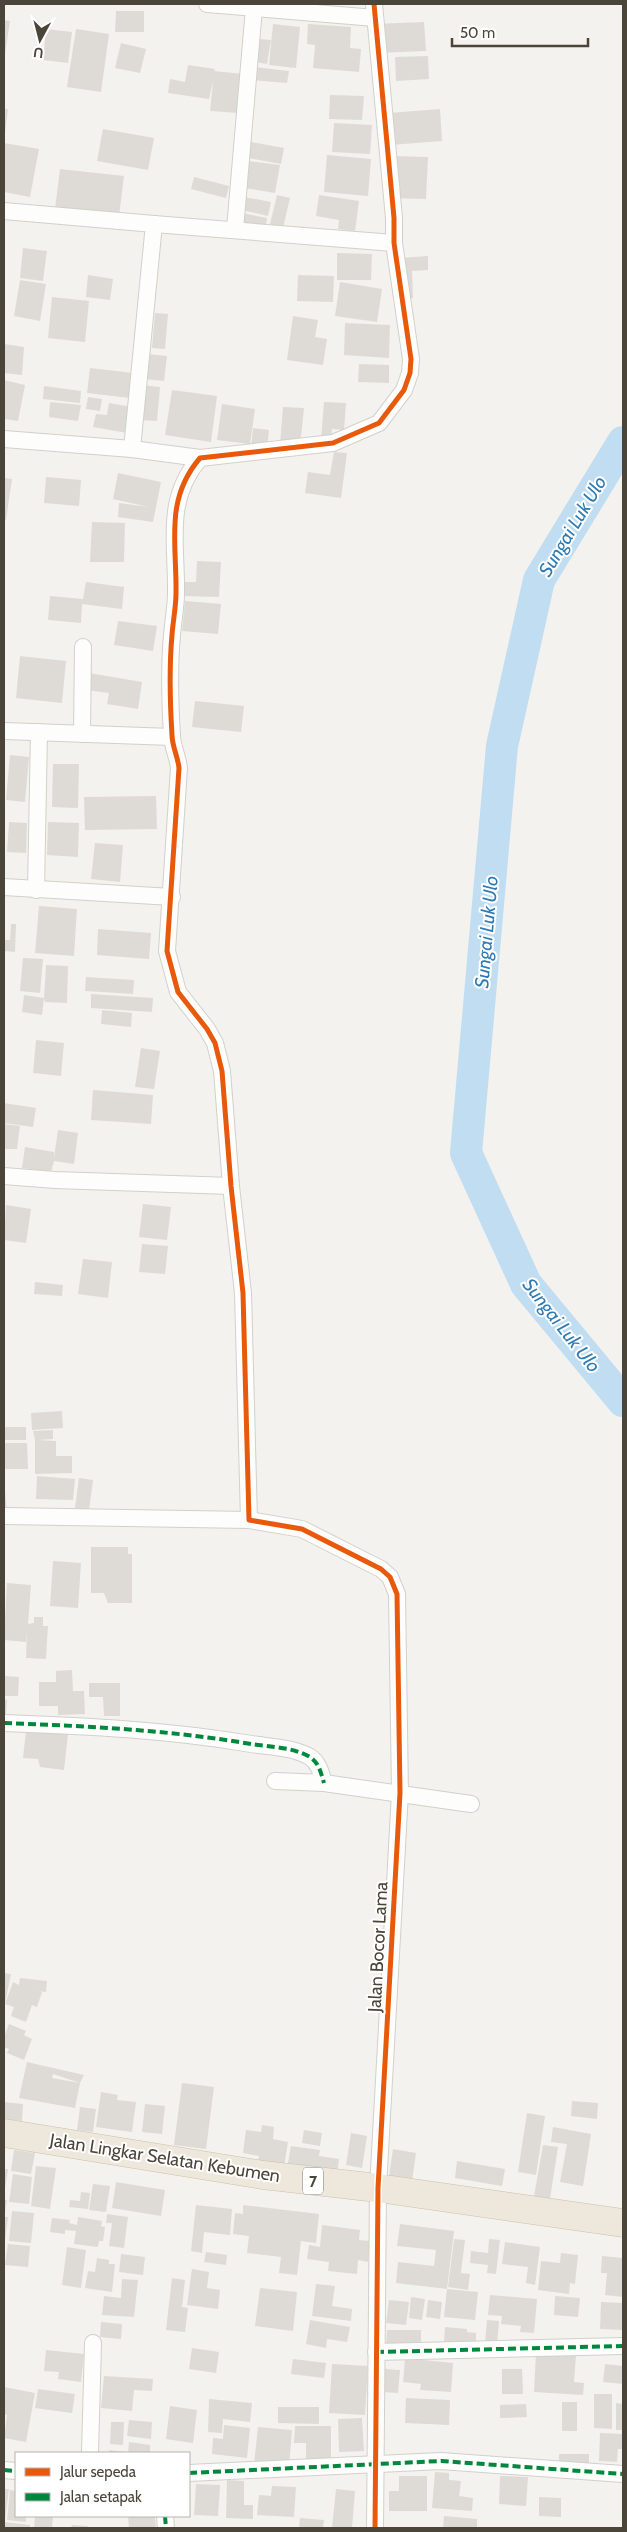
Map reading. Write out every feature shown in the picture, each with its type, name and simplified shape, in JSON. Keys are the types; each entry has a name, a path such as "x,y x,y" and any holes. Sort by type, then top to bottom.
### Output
{"highway":[{"name":"Jalan Lingkar Selatan Kebumen","path":"4,2133 264,2175 378,2188 623,2223"}],"street":[{"path":"4,439 200,458 333,443 379,423 404,390 410,373 411,359 394,243 394,218 374,11 254,8 207,4"},
{"path":"235,229 254,8"},
{"path":"4,211 394,243"},
{"path":"132,450 154,224"},
{"path":"200,458 188,472 179,494 173,542 176,582 172,636 172,737 178,754 179,768 167,951 178,992 207,1029 215,1043 222,1072 231,1186 243,1293 249,1520"},
{"path":"82,734 83,647"},
{"path":"4,731 172,737"},
{"path":"36,890 39,732"},
{"path":"4,887 172,897"},
{"path":"4,1176 55,1180 231,1186"},
{"name":"Jalan Bocor Lama","path":"4,1516 249,1520 302,1529 381,1569 390,1577 397,1594 400,1793 378,2188 374,2528"},
{"path":"4,1722 102,1727 204,1736 297,1751 311,1758 320,1767 324,1783"},
{"path":"275,1781 324,1783 471,1804"},
{"path":"90,2452 93,2343"},
{"path":"376,2352 623,2346"},
{"path":"190,2473 376,2462 441,2461 623,2474"}],"building":[{"path":"116,11 144,11 144,32 115,32"},
{"path":"4,20 10,21 5,54 4,54"},
{"path":"424,22 426,51 376,53 374,24"},
{"path":"273,24 300,27 296,68 269,65"},
{"path":"308,24 351,27 350,48 361,49 359,72 313,68 315,45 307,44"},
{"path":"46,29 72,32 68,63 43,60"},
{"path":"76,29 109,34 101,92 67,87"},
{"path":"259,39 271,40 267,64 255,62"},
{"path":"121,43 146,49 140,73 115,68"},
{"path":"428,56 429,79 396,81 395,57"},
{"path":"188,65 215,69 214,71 243,74 239,113 210,111 213,81 209,99 168,93 170,79 185,82"},
{"path":"253,67 289,71 287,83 252,80"},
{"path":"330,95 364,96 362,120 329,119"},
{"path":"4,109 8,109 5,133 4,133"},
{"path":"440,109 442,141 391,145 389,113"},
{"path":"334,123 372,125 370,154 332,152"},
{"path":"103,129 154,138 148,170 97,161"},
{"path":"251,142 284,148 281,164 248,158"},
{"path":"4,143 39,149 30,197 4,192"},
{"path":"327,155 371,159 368,196 324,192"},
{"path":"391,156 428,157 426,199 390,198"},
{"path":"249,161 280,165 275,193 245,188"},
{"path":"60,169 124,176 119,216 55,209"},
{"path":"194,177 229,186 226,198 191,189"},
{"path":"277,195 290,198 283,228 270,224"},
{"path":"319,195 359,201 355,231 338,229 339,220 316,216"},
{"path":"244,197 271,202 268,216 242,210"},
{"path":"242,213 267,218 266,227 241,222"},
{"path":"23,248 47,251 43,281 20,278"},
{"path":"337,253 372,254 371,280 337,280"},
{"path":"428,256 428,270 412,271 413,298 402,299 400,258"},
{"path":"88,275 113,279 110,300 86,297"},
{"path":"298,275 334,276 333,302 297,301"},
{"path":"20,280 46,284 40,321 14,316"},
{"path":"340,282 382,289 377,322 335,316"},
{"path":"52,297 89,301 85,342 48,338"},
{"path":"155,313 168,314 165,349 152,348"},
{"path":"293,316 318,320 315,337 327,339 323,365 287,360"},
{"path":"345,323 390,325 389,358 344,355"},
{"path":"4,344 24,347 22,375 4,373"},
{"path":"147,354 167,356 164,381 144,379"},
{"path":"359,364 389,365 389,383 358,382"},
{"path":"90,368 134,373 130,398 87,393"},
{"path":"4,380 25,385 18,421 4,419"},
{"path":"141,385 160,387 157,421 137,420"},
{"path":"44,386 81,391 80,403 43,399"},
{"path":"172,390 217,396 211,442 165,435"},
{"path":"88,397 102,399 100,411 86,409"},
{"path":"50,402 81,405 78,421 49,417"},
{"path":"324,402 346,403 344,430 332,429 331,441 321,440"},
{"path":"109,403 132,407 127,433 93,427 96,414 107,415"},
{"path":"222,404 255,409 250,444 217,440"},
{"path":"283,407 304,408 300,446 280,444"},
{"path":"253,428 269,430 267,450 251,448"},
{"path":"334,452 347,453 341,498 305,493 308,472 330,475"},
{"path":"118,473 161,482 153,522 118,517 119,503 149,507 113,499"},
{"path":"46,477 81,480 79,506 44,503"},
{"path":"4,478 12,479 6,520 4,520"},
{"path":"92,522 125,523 124,562 90,562"},
{"path":"197,561 221,562 219,597 182,596 183,582 196,582"},
{"path":"86,582 124,587 122,609 82,604 81,623 48,620 50,596 83,599"},
{"path":"185,601 221,604 218,634 182,631"},
{"path":"118,621 157,626 153,651 114,645"},
{"path":"20,656 66,661 62,703 16,698"},
{"path":"89,673 142,682 138,709 107,704 109,693 86,690"},
{"path":"195,701 244,706 241,732 192,727"},
{"path":"10,755 29,757 25,802 6,800"},
{"path":"53,764 79,764 78,808 52,807"},
{"path":"156,796 157,829 85,830 84,797"},
{"path":"9,822 27,823 26,853 7,852"},
{"path":"48,822 79,823 78,857 47,855"},
{"path":"95,843 123,845 120,882 91,879"},
{"path":"39,906 77,909 74,956 35,953"},
{"path":"11,924 16,924 15,952 4,951 4,940 10,940"},
{"path":"98,929 151,933 149,959 97,955"},
{"path":"23,958 43,959 40,993 20,991"},
{"path":"46,965 68,966 67,1003 45,1002"},
{"path":"86,977 134,980 133,994 85,991"},
{"path":"91,994 153,998 152,1012 91,1008"},
{"path":"24,995 44,998 42,1015 22,1012"},
{"path":"102,1010 132,1013 131,1027 101,1024"},
{"path":"36,1040 64,1043 61,1076 33,1073"},
{"path":"141,1048 160,1051 154,1089 135,1087"},
{"path":"93,1090 153,1095 151,1124 91,1120"},
{"path":"4,1103 36,1108 33,1127 4,1123"},
{"path":"4,1124 20,1126 17,1149 4,1149"},
{"path":"58,1130 78,1133 74,1164 54,1161 51,1172 22,1168 25,1147 54,1152 54,1158"},
{"path":"143,1204 171,1207 167,1240 139,1237"},
{"path":"6,1205 31,1209 26,1243 4,1240"},
{"path":"142,1244 168,1246 165,1274 139,1272"},
{"path":"83,1259 112,1262 108,1298 78,1294"},
{"path":"35,1282 63,1285 62,1296 34,1294"},
{"path":"62,1411 63,1428 32,1430 31,1413"},
{"path":"4,1427 26,1427 26,1440 4,1440"},
{"path":"53,1430 53,1439 38,1440 56,1441 56,1456 72,1456 72,1473 35,1474 35,1440 33,1431"},
{"path":"4,1443 27,1443 28,1469 4,1469"},
{"path":"37,1476 75,1479 73,1500 36,1499"},
{"path":"79,1478 93,1480 89,1510 75,1508"},
{"path":"4,1481 7,1511 4,1512"},
{"path":"91,1547 128,1547 128,1554 132,1554 132,1603 108,1603 104,1593 91,1593"},
{"path":"53,1561 81,1563 78,1608 50,1606"},
{"path":"7,1583 31,1585 28,1624 34,1623 34,1617 43,1617 43,1626 48,1626 46,1659 26,1658 27,1631 26,1642 4,1640"},
{"path":"72,1670 73,1691 84,1691 85,1714 58,1715 58,1706 39,1706 39,1682 56,1682 56,1671"},
{"path":"4,1676 19,1677 18,1696 4,1696"},
{"path":"89,1683 120,1683 120,1716 104,1716 103,1697 89,1697"},
{"path":"4,1699 7,1700 6,1716 4,1716"},
{"path":"26,1731 68,1734 64,1770 40,1767 38,1759 23,1758"},
{"path":"4,1973 11,1974 5,2004 4,2004"},
{"path":"20,1978 47,1981 46,1992 38,1991 42,1992 37,2007 32,2005 26,2022 11,2016 14,2007 5,2004 13,1982 19,1985"},
{"path":"9,2024 26,2031 24,2035 32,2039 24,2060 7,2053 9,2049 4,2047 4,2037"},
{"path":"27,2062 84,2075 80,2083 75,2108 19,2098","holes":["53,2074 80,2083 52,2078"]},
{"path":"182,2083 214,2087 206,2149 174,2145"},
{"path":"101,2092 118,2095 117,2100 136,2102 132,2132 96,2127"},
{"path":"572,2101 598,2103 597,2119 571,2116"},
{"path":"4,2102 23,2104 22,2121 4,2119"},
{"path":"145,2104 165,2106 162,2134 142,2132"},
{"path":"80,2107 96,2109 93,2132 77,2130"},
{"path":"527,2113 545,2116 536,2175 518,2172"},
{"path":"262,2125 274,2127 273,2139 288,2142 284,2167 258,2163 259,2156 243,2153 246,2130 261,2132"},
{"path":"553,2127 591,2134 583,2186 560,2182 567,2144 551,2142"},
{"path":"304,2130 322,2133 320,2146 302,2143"},
{"path":"351,2133 367,2136 362,2168 346,2165"},
{"path":"543,2145 558,2147 550,2199 534,2196"},
{"path":"291,2146 320,2150 319,2156 339,2159 337,2175 287,2168"},
{"path":"393,2149 416,2153 412,2181 389,2177"},
{"path":"14,2150 35,2153 31,2174 11,2171"},
{"path":"457,2161 505,2169 502,2186 455,2178"},
{"path":"36,2166 56,2168 50,2209 31,2206"},
{"path":"4,2169 8,2169 5,2189 4,2189"},
{"path":"13,2174 32,2177 29,2204 9,2202"},
{"path":"116,2182 165,2190 161,2216 112,2208"},
{"path":"93,2184 110,2186 106,2212 89,2210"},
{"path":"81,2192 90,2193 88,2209 69,2207 70,2200 80,2201"},
{"path":"4,2199 7,2200 5,2212 4,2212"},
{"path":"196,2205 232,2209 230,2235 204,2232 202,2253 191,2251"},
{"path":"243,2205 319,2214 316,2243 301,2241 297,2275 279,2273 281,2257 247,2253 249,2236 233,2234 235,2213 243,2214"},
{"path":"12,2211 34,2213 31,2243 9,2241"},
{"path":"107,2214 128,2217 124,2248 109,2246 112,2223 106,2223"},
{"path":"4,2217 8,2217 5,2240 4,2240"},
{"path":"78,2217 102,2221 101,2226 105,2227 103,2241 99,2241 98,2247 74,2244 76,2231 65,2230 65,2234 50,2232 52,2218 70,2220 69,2223 77,2225"},
{"path":"400,2224 454,2231 447,2289 396,2283 398,2262 434,2266 436,2250 397,2246"},
{"path":"322,2225 360,2230 359,2240 370,2241 368,2262 358,2260 357,2274 328,2271 329,2262 307,2259 309,2245 320,2247"},
{"path":"454,2239 465,2240 461,2273 470,2274 468,2290 448,2287"},
{"path":"489,2239 500,2240 496,2274 487,2273 488,2265 470,2263 471,2251 488,2253"},
{"path":"505,2242 540,2247 535,2285 526,2283 528,2267 502,2264"},
{"path":"8,2244 30,2246 28,2267 5,2265"},
{"path":"67,2247 86,2250 81,2288 62,2285"},
{"path":"206,2252 227,2255 226,2265 204,2262"},
{"path":"561,2253 578,2255 575,2284 570,2283 569,2294 538,2290 541,2261 560,2263"},
{"path":"121,2254 145,2257 143,2275 119,2272"},
{"path":"602,2256 623,2258 623,2297 605,2295 607,2273 601,2273"},
{"path":"97,2258 109,2260 109,2264 115,2264 112,2292 85,2288 88,2271 95,2272"},
{"path":"192,2269 209,2272 207,2288 220,2290 218,2309 187,2305"},
{"path":"172,2278 185,2280 182,2307 188,2308 185,2332 166,2330"},
{"path":"122,2279 138,2280 134,2317 102,2315 104,2296 121,2298"},
{"path":"316,2284 335,2286 332,2306 352,2309 351,2321 312,2316"},
{"path":"260,2288 297,2292 293,2331 255,2326"},
{"path":"447,2289 478,2292 475,2320 444,2317"},
{"path":"490,2295 537,2299 534,2333 520,2332 521,2326 501,2324 502,2316 488,2315"},
{"path":"555,2296 580,2298 578,2317 554,2315"},
{"path":"411,2297 425,2299 422,2320 409,2318"},
{"path":"389,2300 409,2302 406,2325 386,2323"},
{"path":"428,2300 442,2302 440,2319 426,2317"},
{"path":"601,2302 623,2303 623,2330 600,2329"},
{"path":"310,2320 350,2327 347,2342 327,2339 326,2348 306,2344"},
{"path":"487,2320 499,2321 497,2345 485,2344"},
{"path":"101,2322 122,2324 121,2339 100,2337"},
{"path":"445,2327 467,2329 467,2332 476,2333 476,2345 444,2343"},
{"path":"387,2330 421,2330 421,2350 386,2349"},
{"path":"192,2348 219,2352 216,2373 189,2369"},
{"path":"46,2350 84,2354 81,2382 58,2379 59,2372 44,2371"},
{"path":"536,2353 576,2355 574,2382 584,2383 583,2395 534,2392"},
{"path":"405,2358 453,2363 451,2392 420,2390 421,2384 403,2382"},
{"path":"293,2359 326,2363 324,2378 291,2374"},
{"path":"332,2364 368,2366 365,2415 329,2413"},
{"path":"605,2364 623,2366 623,2384 603,2382"},
{"path":"385,2369 400,2370 398,2393 383,2392"},
{"path":"502,2369 522,2369 523,2394 502,2394"},
{"path":"104,2376 153,2379 152,2391 134,2390 132,2411 101,2408"},
{"path":"4,2387 35,2393 26,2442 4,2438 7,2415 4,2414"},
{"path":"38,2389 75,2394 72,2413 35,2408"},
{"path":"594,2394 612,2394 612,2429 594,2428"},
{"path":"406,2398 450,2400 449,2425 405,2423"},
{"path":"209,2399 252,2403 250,2422 223,2419 222,2433 208,2432"},
{"path":"562,2402 577,2402 577,2431 562,2431"},
{"path":"616,2403 623,2404 623,2430 616,2430"},
{"path":"526,2404 527,2417 500,2418 500,2405"},
{"path":"170,2406 197,2410 193,2443 166,2439"},
{"path":"278,2407 319,2407 319,2424 278,2423"},
{"path":"362,2418 364,2451 339,2452 338,2419"},
{"path":"129,2420 152,2422 151,2439 127,2436"},
{"path":"111,2422 124,2422 123,2445 110,2444"},
{"path":"224,2425 250,2428 247,2458 212,2454 213,2438 223,2439"},
{"path":"295,2426 331,2426 331,2463 306,2463 306,2443 294,2443"},
{"path":"258,2427 292,2430 289,2467 254,2464"},
{"path":"600,2433 623,2434 623,2449 618,2449 617,2462 599,2461"},
{"path":"129,2442 150,2445 150,2452 128,2452"},
{"path":"109,2450 125,2452 109,2452"},
{"path":"559,2454 589,2454 589,2469 559,2469"},
{"path":"435,2472 449,2473 449,2480 461,2481 459,2496 473,2498 472,2511 432,2508"},
{"path":"399,2476 427,2476 427,2511 389,2511 389,2491 399,2491"},
{"path":"500,2476 528,2477 526,2506 499,2504"},
{"path":"227,2480 244,2481 244,2505 253,2505 253,2519 226,2518"},
{"path":"196,2484 220,2485 218,2516 194,2515"},
{"path":"272,2486 296,2487 294,2517 257,2515 259,2495 271,2496"},
{"path":"4,2489 9,2489 5,2521 4,2521"},
{"path":"336,2489 355,2491 352,2528 332,2528"},
{"path":"10,2490 15,2491 15,2517 26,2517 26,2522 7,2520"},
{"path":"539,2497 561,2498 561,2517 539,2516"},
{"path":"444,2516 477,2519 477,2528 443,2528"},
{"path":"35,2517 53,2517 52,2528 34,2528"},
{"path":"128,2517 155,2517 156,2528 129,2528"},
{"path":"300,2518 324,2520 323,2528 299,2528"},
{"path":"4,2522 30,2525 30,2528 4,2528"},
{"path":"72,2525 88,2526 88,2528 71,2528"}],"waterway":[{"name":"Sungai Luk Ulo","path":"623,442 539,580 502,746 466,1153 526,1284 623,1401"}],"marked path":[{"path":"4,1723 159,1732 289,1749 313,1759 324,1783"},
{"path":"376,2352 623,2346"},
{"path":"190,2473 441,2461 623,2474"},
{"path":"4,2470 15,2471"},
{"path":"165,2517 166,2528"}],"cycle path":[{"path":"374,4 394,218 394,243 411,359 410,373 404,390 379,423 333,443 200,458 181,490 175,523 176,598 170,673 172,739 179,768 167,951 178,992 207,1029 215,1043 222,1071 231,1186 243,1293 249,1520 302,1529 381,1569 390,1577 397,1594 400,1793 378,2188 375,2528"}]}
